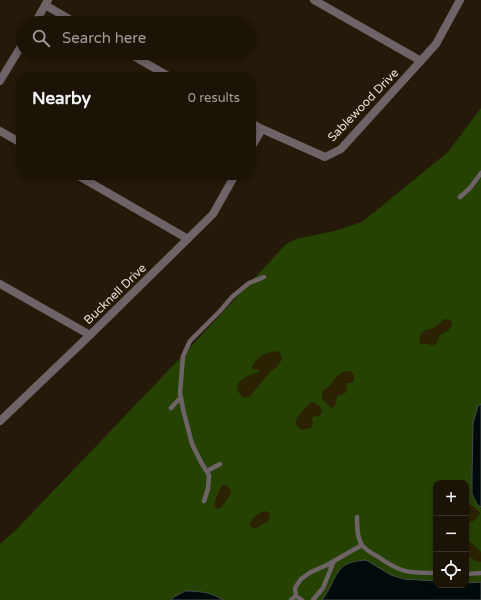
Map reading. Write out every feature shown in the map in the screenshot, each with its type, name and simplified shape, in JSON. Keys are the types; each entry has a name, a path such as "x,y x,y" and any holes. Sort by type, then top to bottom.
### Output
{"street":[{"path":"314,0 421,61"},
{"name":"Sablewood Drive","path":"256,126 325,157 341,149 436,44 460,0"},
{"path":"39,16 47,3 66,16"},
{"path":"0,82 16,55"},
{"path":"140,60 161,72"},
{"path":"256,139 262,129"},
{"path":"0,131 16,140"},
{"path":"86,180 188,239"},
{"name":"Bucknell Drive","path":"0,421 213,214 232,180"},
{"path":"0,284 90,335"}],"lane":[{"path":"460,197 470,188 481,173"},
{"path":"204,501 208,489 209,475 192,444 181,397 182,356 190,340 232,297 249,283 264,277"},
{"path":"171,408 181,397"},
{"path":"207,471 220,464"},
{"path":"357,517 358,531 362,545 394,568 410,573 433,573"},
{"path":"302,600 296,596 295,588 301,579 311,572 362,545"},
{"path":"313,600 323,588 334,561"},
{"path":"469,574 481,574"},
{"path":"290,600 296,596"}],"green space":[{"path":"481,108 481,600 0,600 0,544 14,532 184,354 286,244 296,239 334,231 362,222 448,152"}],"sand":[{"path":"444,319 451,320 452,324 448,331 440,335 436,344 432,346 428,344 421,344 419,342 420,335 424,331 435,327"},
{"path":"277,351 280,353 282,359 277,367 271,371 250,396 244,398 239,393 237,388 238,384 245,377 260,372 252,367 256,360 265,354"},
{"path":"346,371 350,371 354,374 354,380 352,383 347,383 346,392 337,396 336,404 332,408 322,399 322,392 338,375"},
{"path":"313,402 319,406 322,412 319,416 312,417 313,424 311,428 302,430 296,425 298,416"},
{"path":"223,485 230,488 231,493 222,507 218,509 214,506 216,498"},
{"path":"469,504 480,513 469,522"},
{"path":"264,511 270,516 267,523 264,523 255,529 249,525 255,516"},
{"path":"469,541 481,552 481,562 470,557"}],"shaded area":[{"path":"481,404 481,507 477,504 472,494 472,478 473,423 478,406"},
{"path":"366,560 391,575 404,579 433,581 433,588 469,588 469,583 481,582 481,600 322,600 338,572 347,564 355,561"},
{"path":"185,591 205,592 223,600 171,600"}]}
